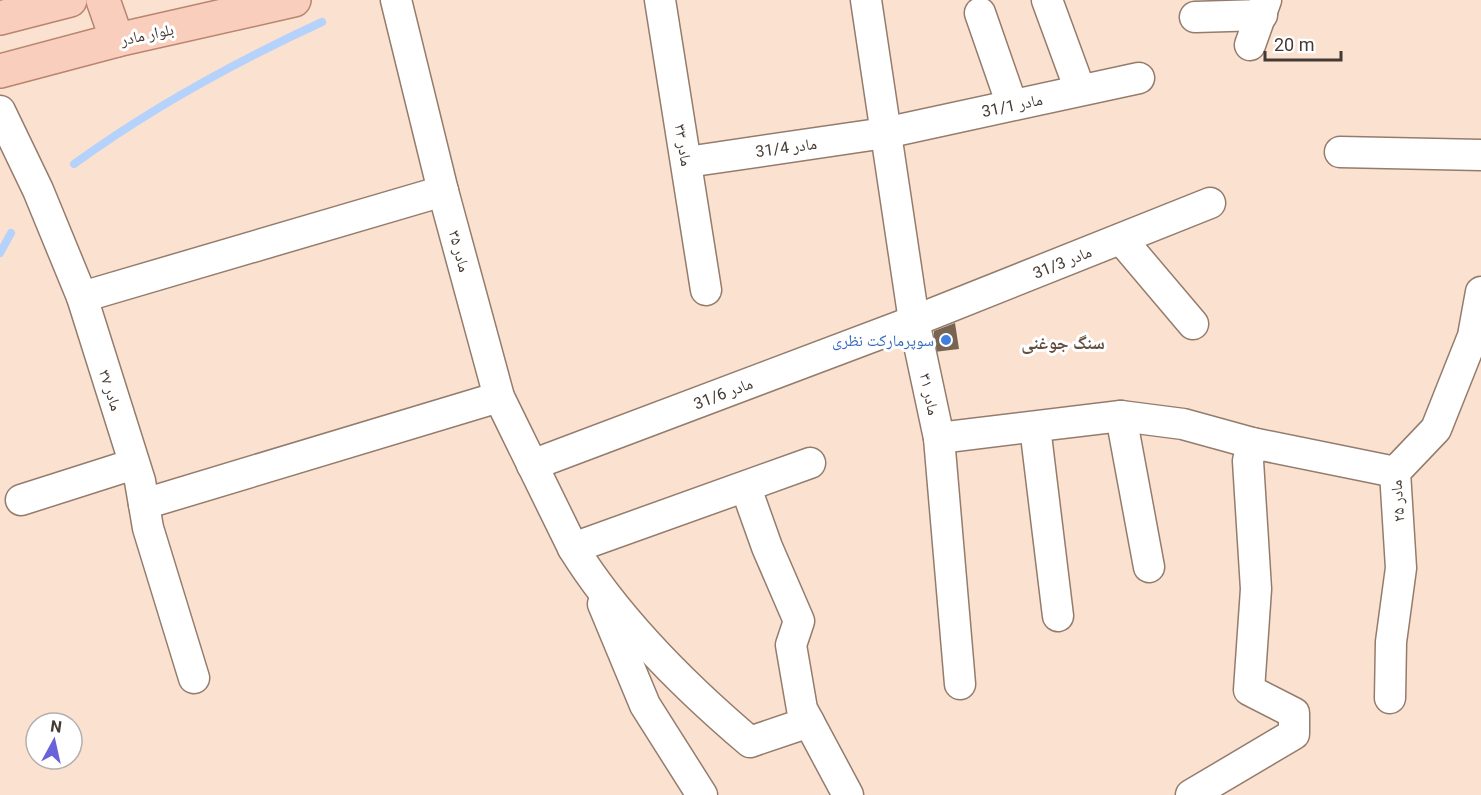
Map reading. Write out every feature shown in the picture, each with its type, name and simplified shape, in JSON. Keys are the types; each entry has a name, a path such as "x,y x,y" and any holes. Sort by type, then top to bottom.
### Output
{"main road":[{"path":"0,18 70,0"},
{"path":"103,0 117,40"},
{"name":"بلوار مادر","path":"0,71 117,40 294,0"}],"street":[{"name":"مادر ۳۵","path":"396,0 443,191 499,397 573,548 595,583"},
{"name":"مادر ۳۳","path":"660,0 706,290"},
{"name":"مادر ۳۱","path":"866,0 914,321 939,438 960,684"},
{"path":"1047,0 1080,90"},
{"path":"1195,17 1264,8 1250,45"},
{"path":"980,13 1012,105"},
{"name":"مادر 31/1","path":"885,133 1139,78"},
{"name":"مادر ۳۷","path":"0,111 38,190 82,297 134,464 148,528 194,678"},
{"name":"مادر 31/4","path":"687,162 885,133"},
{"path":"1340,152 1481,155"},
{"path":"82,297 443,191"},
{"name":"مادر 31/3","path":"914,321 1210,203"},
{"path":"1122,238 1193,324"},
{"name":"مادر ۲۵","path":"1390,698 1391,642 1401,568 1395,472 1436,429 1473,336 1481,292"},
{"name":"مادر 31/6","path":"532,465 914,321"},
{"path":"144,504 499,397"},
{"path":"939,438 1122,416 1183,424 1252,443 1395,472"},
{"path":"1122,416 1149,567"},
{"path":"1035,427 1058,616"},
{"path":"1191,795 1294,734 1294,712 1249,690 1256,589 1248,461 1252,443"},
{"path":"573,548 746,488 810,463"},
{"path":"21,500 134,464"},
{"path":"746,488 767,547 799,621 791,645 802,709 848,795"},
{"path":"595,583 696,697 750,742 809,722"},
{"path":"595,583 645,705 702,795"}],"building":[{"name":"سوپرمارکت نظری","path":"955,323 959,349 934,352 934,331"}],"waterway":[{"path":"74,164 103,143 194,87 322,22"},
{"path":"0,253 11,233"}],"place":[{"name":"سوپرمارکت نظری","path":"946,340"}],"district":[{"name":"سنگ جوغنی","path":"1063,343"}]}
